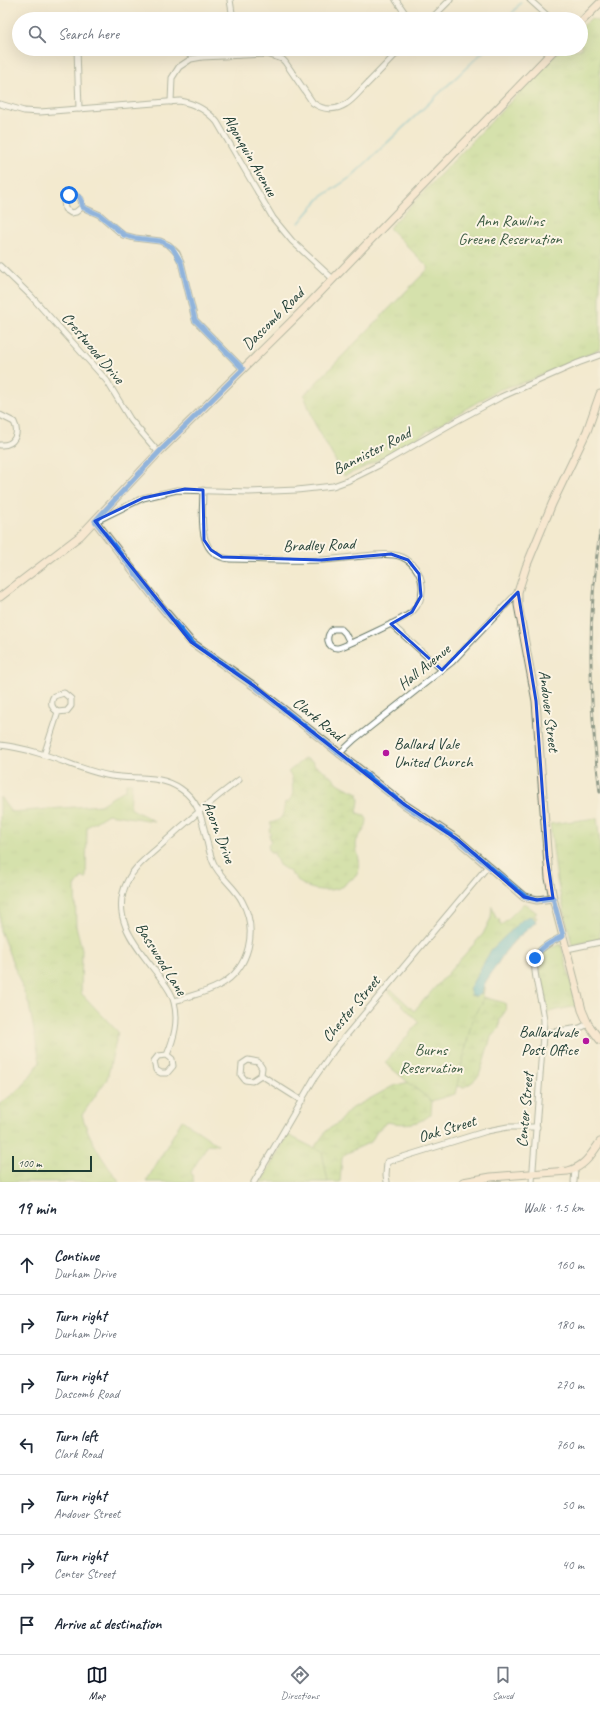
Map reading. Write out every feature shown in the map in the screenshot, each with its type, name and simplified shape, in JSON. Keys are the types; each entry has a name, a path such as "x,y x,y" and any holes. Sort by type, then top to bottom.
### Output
{"main road":[{"path":"588,15 600,3"},
{"name":"Dascomb Road","path":"0,597 80,536 159,453 333,279 548,56"},
{"name":"Andover Street","path":"600,394 587,431 540,532 518,592 518,605 536,701 547,857 553,898 581,1004 588,1024 600,1040"},
{"name":"Clark Road","path":"95,521 158,603 191,642 254,686 404,805 458,840 524,896 537,900 553,898"},
{"path":"463,1182 491,1177 568,1171 575,1169 584,1163 600,1142"}],"street":[{"path":"230,0 231,12"},
{"path":"396,0 404,12"},
{"path":"438,12 450,0"},
{"path":"530,0 543,12"},
{"path":"77,56 80,109"},
{"path":"171,102 172,78 175,72 185,62 202,57 220,56"},
{"path":"273,56 282,59 289,66 314,103 324,109 330,109 346,104 394,56"},
{"name":"Algonquin Avenue","path":"0,104 24,111 80,109 171,102 188,102 198,106 211,114 222,130 273,218 292,241 333,279"},
{"path":"82,207 100,215 124,235 160,241 172,247 181,262 195,320 243,369"},
{"name":"Crestwood Drive","path":"0,266 31,296 107,381 130,420 159,453"},
{"name":"Bannister Road","path":"95,521 143,498 162,492 185,489 249,492 297,490 333,486 380,465 439,430 501,397 578,363 600,356"},
{"path":"0,415 14,422 17,431 14,440 11,443 7,445 0,445"},
{"name":"Bradley Road","path":"203,490 204,540 211,550 222,557 230,559 321,560 390,554 408,560 414,566 422,583 421,596 418,605 412,612 391,624 350,643 340,647 333,647 328,640 328,634 335,628 341,629 345,633 350,643"},
{"name":"Hall Avenue","path":"339,754 355,739 442,670 467,648 518,592"},
{"path":"391,624 442,670"},
{"path":"44,755 58,712"},
{"name":"Acorn Drive","path":"0,745 23,749 110,776 148,777 167,782 183,790 195,803 199,810 213,863 241,899 246,909 251,928 250,939 244,960 240,967 227,981 213,989 174,1001"},
{"name":"Basswood Lane","path":"167,1055 176,1027 174,1001 166,985 128,933 122,918 122,897 128,881 137,868 199,810 239,780"},
{"name":"Chester Street","path":"254,1182 334,1050 488,866"},
{"name":"Center Street","path":"532,1182 544,1033 544,1013 536,978 535,959 543,948 563,936"},
{"path":"566,949 600,942"},
{"path":"544,1033 580,1028 588,1024"},
{"path":"248,1060 255,1060 262,1068 261,1075 252,1082 246,1080 241,1075 242,1064 248,1060"},
{"path":"261,1075 302,1101"},
{"name":"Oak Street","path":"387,1182 387,1162 402,1156 493,1129 508,1127 537,1127"},
{"path":"574,1182 575,1169"}],"highlighted area":[{"path":"185,489 203,490 204,540 211,550 222,557 321,560 391,554 408,560 419,574 421,596 412,612 391,624 442,670 518,592 536,701 547,857 553,898 537,900 524,897 458,840 405,805 254,686 191,642 95,521 143,498"}],"green space":[{"name":"Ann Rawlins Greene Reservation","path":"591,18 600,22 600,349 528,381 498,390 398,449 363,468 344,476 315,424 304,395 429,268 389,228 554,56 588,56 588,21"},
{"path":"305,758 313,762 315,766 323,770 339,784 358,793 359,801 357,813 364,815 367,819 365,828 356,844 359,866 356,876 343,886 336,889 323,890 309,888 303,885 295,876 279,865 274,853 270,853 268,846 271,841 269,835 271,834 269,831 272,827 270,823 275,822 282,816 285,802 288,802 293,795 292,777 288,772"},
{"path":"126,783 132,783 130,808 154,821 108,814 87,827 86,879 82,877 75,887 76,926 82,949 81,993 118,1032 107,1079 82,1115 98,1150 108,1167 120,1182 0,1182 0,1104 22,1087 40,1062 29,1005 0,930 0,797 11,812 100,805 126,789"},
{"path":"597,818 600,845 600,939 572,945 557,880 550,824"},
{"name":"Burns Reservation","path":"524,903 537,913 533,916 537,917 500,957 485,981 482,1004 473,1016 455,1094 431,1101 385,1063 419,1022 389,992 391,989 414,1011 483,934 491,918 492,906 496,918 499,919 501,926"},
{"path":"561,944 577,1006 548,1012 538,962 547,950"},
{"path":"480,996 505,1003 506,1010 500,1019 499,1028 491,1037 479,1076 464,1087 452,1086 432,1100 431,1114 427,1118 405,1124 387,1122 377,1131 371,1142 347,1153 342,1158 340,1182 297,1182 316,1145 327,1130 337,1124 349,1110 393,1086 416,1080"},
{"path":"182,1120 218,1145 208,1144 191,1172 194,1182 146,1182"},
{"path":"288,1135 322,1152 328,1182 261,1182"}],"water":[{"path":"530,916 536,922 514,941 505,952 485,983 481,994 476,997 471,995 469,989 491,950 523,919"}],"waterway":[{"path":"513,12 521,2"},
{"path":"299,223 320,198 351,177 479,56"}],"railway":[{"path":"600,532 591,629 592,695 596,760 600,792"}],"place":[{"name":"Ballard Vale United Church","path":"386,753"},
{"name":"Ballardvale Post Office","path":"586,1041"}],"route":[{"path":"69,195 77,195 82,201 82,207 100,215 118,232 129,237 160,241 172,247 177,253 181,262 192,316 200,328 243,369 161,450 95,521 158,603 191,642 254,686 404,805 458,840 524,896 537,900 553,898 563,936 547,944 540,950 535,958"}]}
